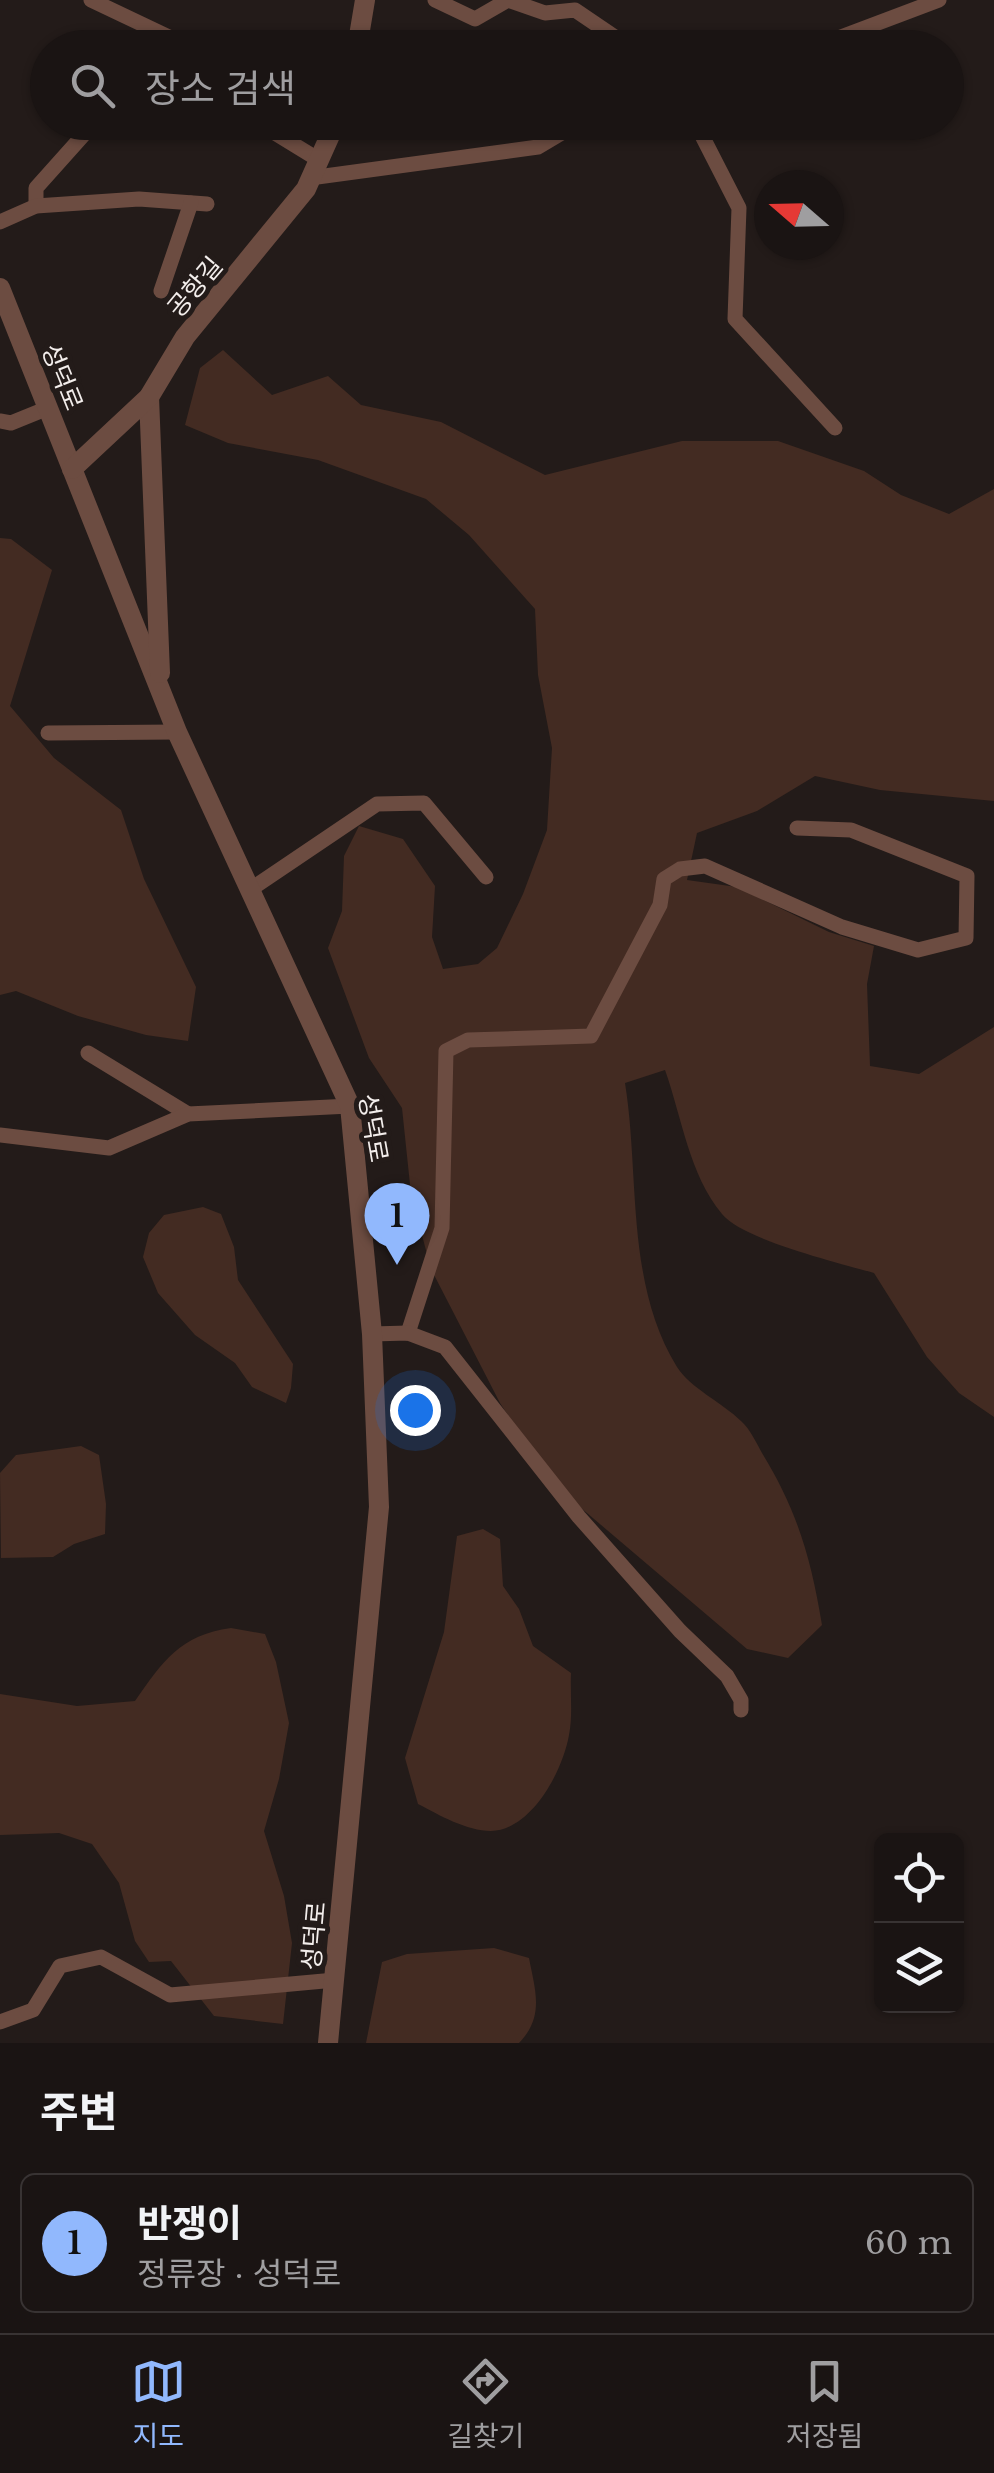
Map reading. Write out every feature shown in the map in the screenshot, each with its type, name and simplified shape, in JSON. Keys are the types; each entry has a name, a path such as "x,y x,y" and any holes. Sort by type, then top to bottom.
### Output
{"street":[{"path":"91,0 146,30"},
{"path":"360,30 365,0"},
{"path":"435,0 475,18 508,0 545,13 575,10 604,30"},
{"path":"859,30 939,0"},
{"path":"36,206 36,188 79,140"},
{"path":"279,140 315,169 538,146 548,140"},
{"name":"공항길","path":"72,469 149,397 185,337 306,188 328,140"},
{"path":"704,140 739,208 735,319 835,428"},
{"path":"0,222 36,206 139,198 199,204 161,291"},
{"name":"성덕로","path":"0,288 177,732 350,1106 372,1334 379,1507 328,2043"},
{"path":"149,397 160,690"},
{"path":"0,421 10,424 48,408"},
{"path":"48,733 177,732"},
{"path":"251,889 378,804 424,803 486,877"},
{"path":"408,1333 442,1228 446,1050 468,1040 590,1036 660,906 664,880 680,869 705,866 842,927 918,950 966,938 967,876 851,830 797,828"},
{"path":"88,1053 188,1114"},
{"path":"0,1135 108,1148 188,1114 350,1106"},
{"path":"372,1334 408,1333 445,1347 580,1518 680,1631 727,1676 741,1700 741,1710"},
{"path":"0,2022 33,2010 60,1966 101,1956 170,1996 335,1980"}],"shaded area":[{"path":"223,350 272,395 328,376 361,405 441,422 545,475 682,441 778,441 864,471 901,495 949,514 994,489 994,801 880,790 815,776 757,811 697,833 687,880 737,887 829,932 874,946 867,984 870,1066 919,1074 994,1027 994,1417 959,1393 927,1357 874,1273 770,1241 733,1224 722,1214 694,1164 665,1070 625,1083 642,1264 660,1334 683,1375 734,1414 750,1432 785,1495 807,1556 822,1625 788,1658 747,1649 554,1485 500,1403 431,1269 411,1194 402,1108 369,1058 328,948 342,911 344,856 359,826 403,839 435,886 432,937 443,969 478,964 497,948 547,830 552,748 538,675 535,609 469,535 426,499 318,460 228,443 185,425 200,368"},
{"path":"0,538 11,539 52,570 10,706 54,758 121,810 144,879 196,987 188,1041 146,1035 78,1016 16,991 0,995"},
{"path":"203,1207 221,1214 234,1247 238,1280 293,1364 286,1403 252,1387 235,1363 195,1335 158,1293 143,1257 149,1233 164,1215"},
{"path":"81,1446 99,1455 106,1504 105,1534 74,1544 53,1557 1,1558 0,1473 16,1455"},
{"path":"483,1529 500,1539 503,1586 519,1609 533,1646 571,1673 569,1735 560,1765 532,1809 506,1828 491,1831 463,1825 418,1804 405,1758 444,1632 457,1536"},
{"path":"231,1628 265,1634 276,1662 289,1723 264,1831 284,1896 292,1943 283,2024 214,2016 171,1961 149,1962 135,1941 119,1883 92,1844 59,1833 0,1835 0,1694 77,1706 135,1701 174,1652 198,1637"},
{"path":"494,1948 529,1958 535,2013 519,2043 366,2043 382,1962 407,1954"}],"place":[{"name":"반쟁이","path":"397,1265"}]}
